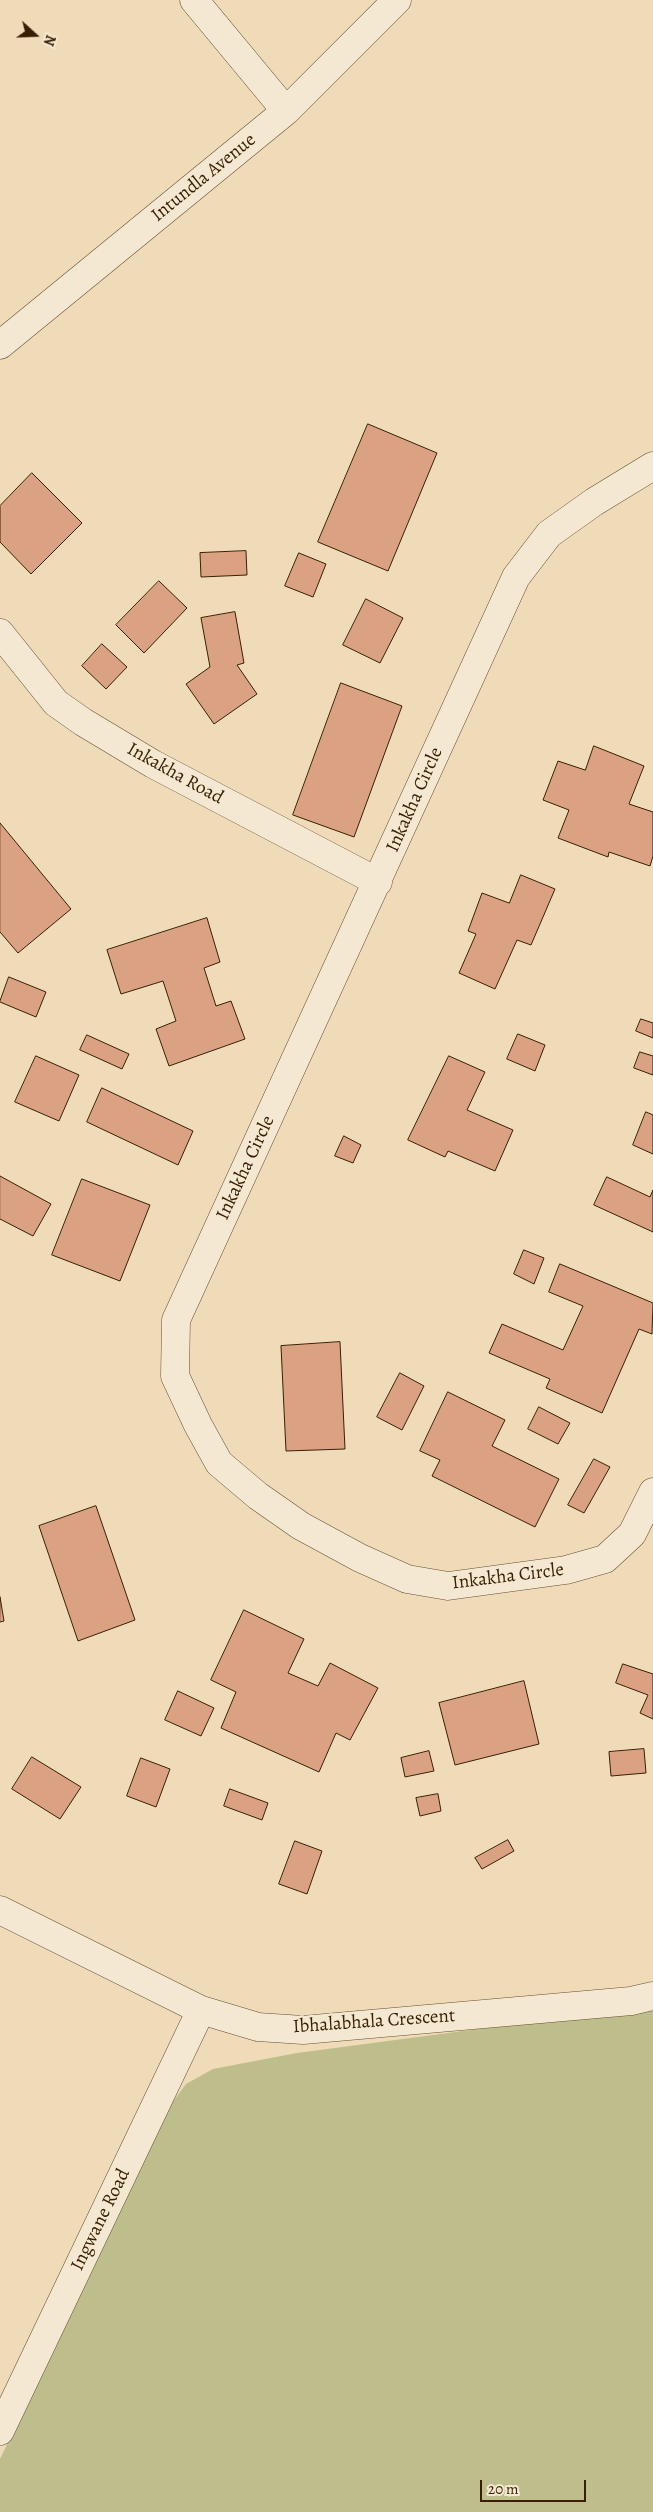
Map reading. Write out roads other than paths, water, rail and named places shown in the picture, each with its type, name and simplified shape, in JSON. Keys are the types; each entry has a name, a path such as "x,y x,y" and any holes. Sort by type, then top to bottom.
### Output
{"street":[{"path":"194,0 286,111"},
{"name":"Intundla Avenue","path":"0,345 286,111 397,0"},
{"name":"Inkakha Circle","path":"653,466 594,502 549,534 516,578 176,1320 175,1376 219,1463 258,1496 301,1526 360,1558 407,1579 448,1586 566,1570 605,1559 632,1534 653,1492"},
{"name":"Inkakha Road","path":"0,633 56,703 82,722 153,764 378,882"},
{"name":"Ibhalabhala Crescent","path":"0,1910 201,2010 258,2027 303,2030 631,2001 653,1996"},
{"name":"Ingwane Road","path":"0,2430 201,2010"}]}
